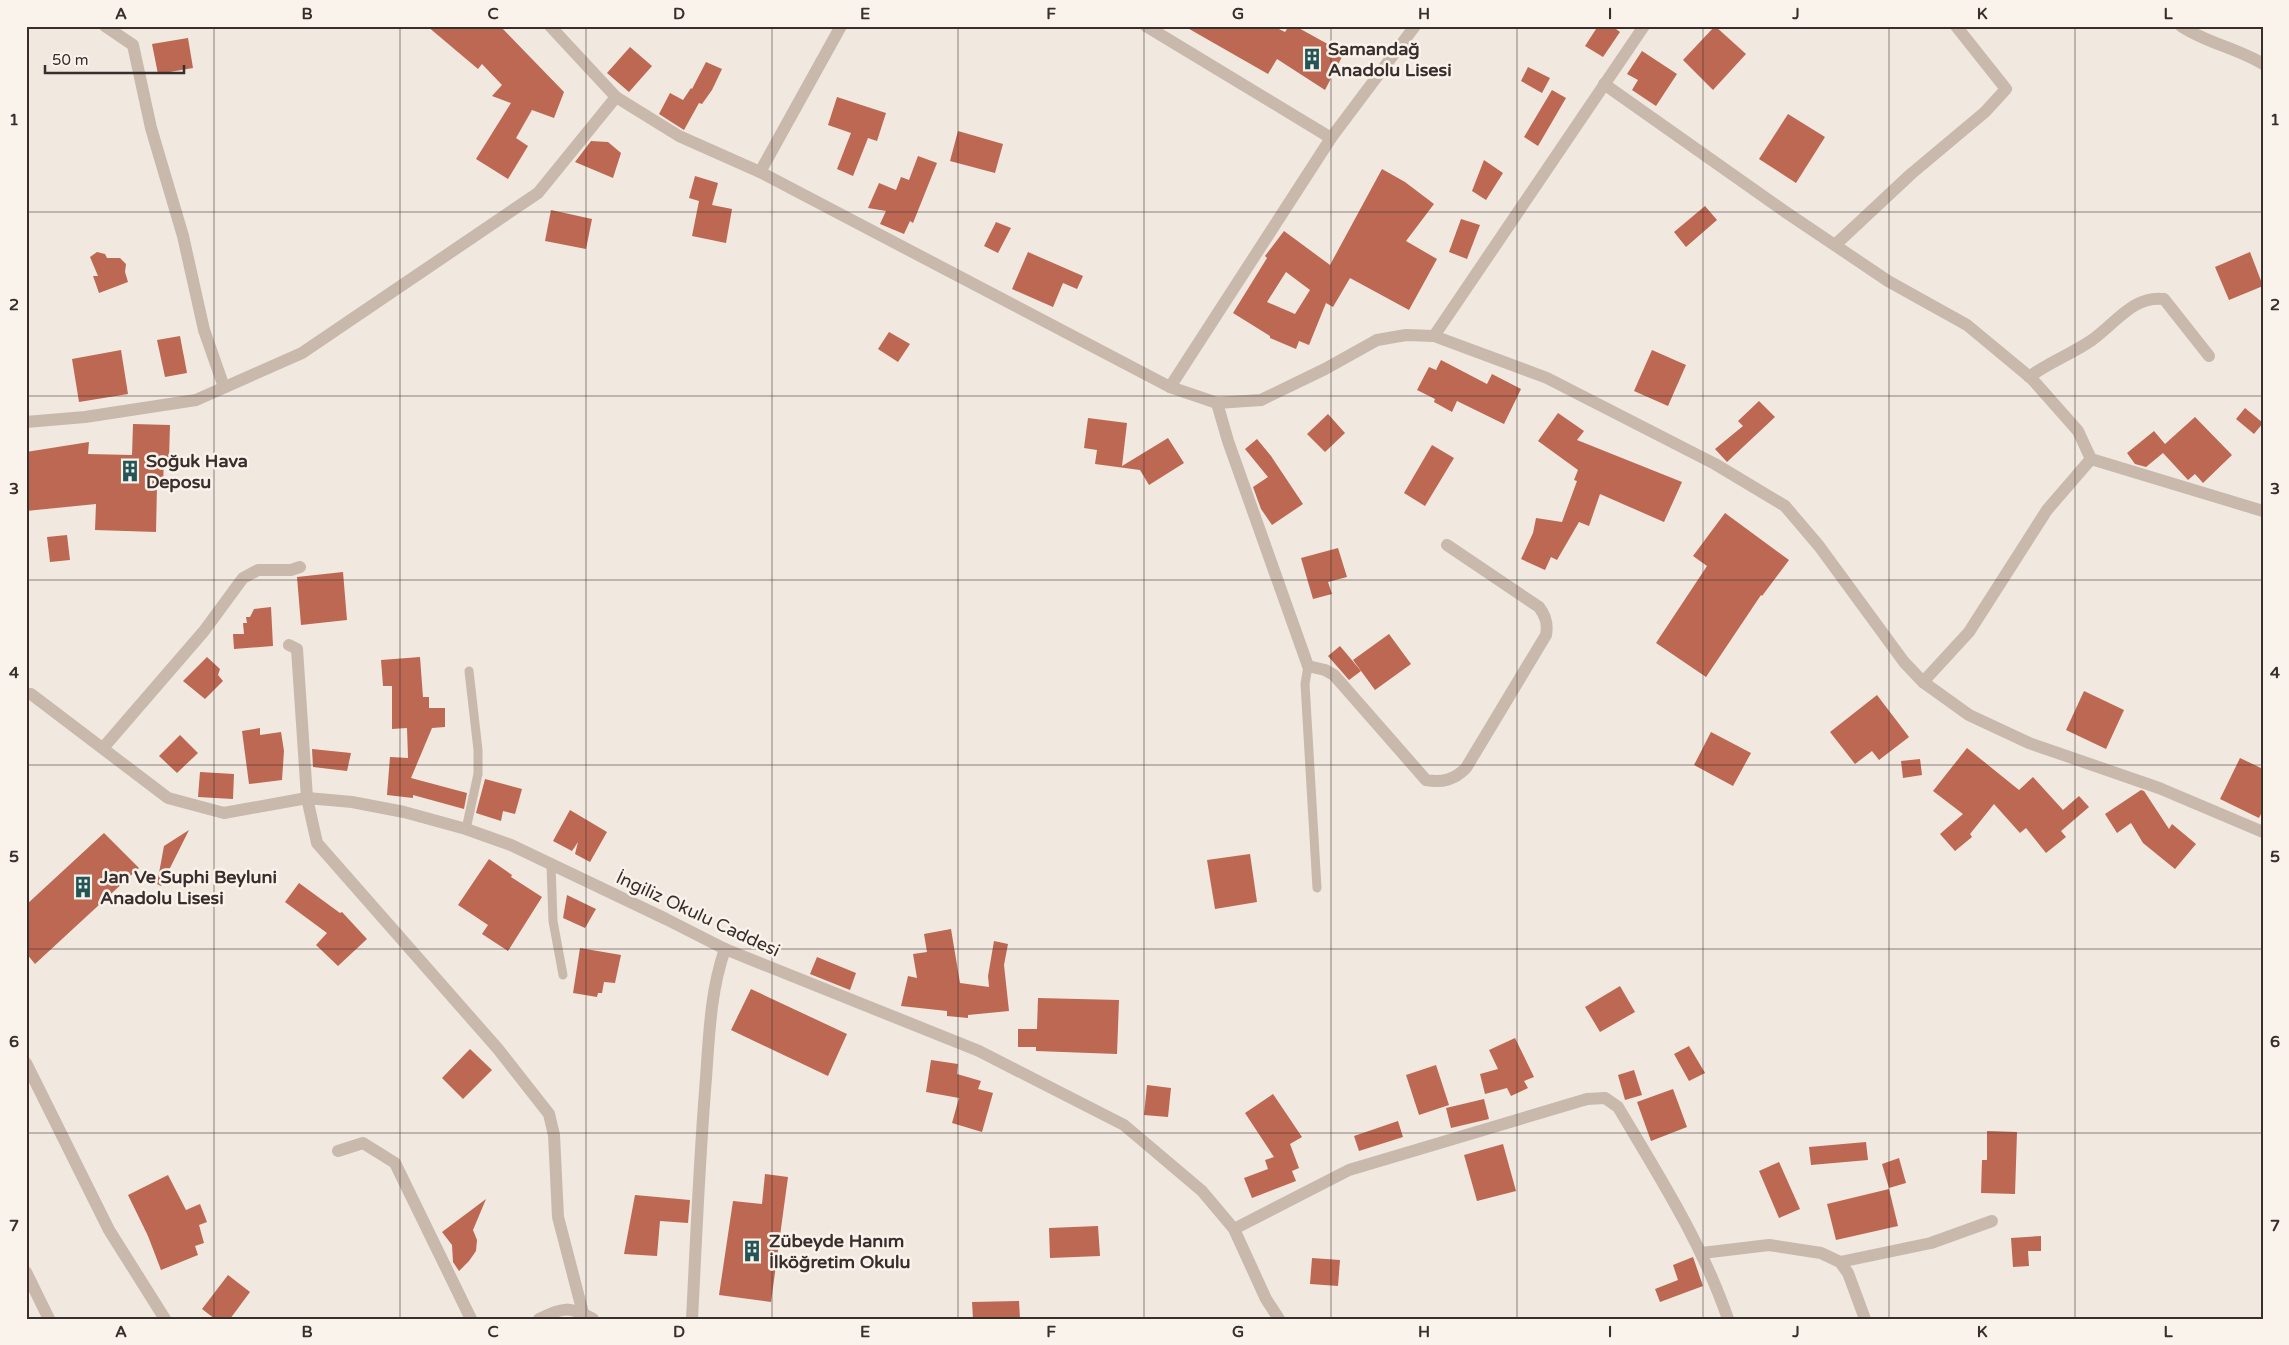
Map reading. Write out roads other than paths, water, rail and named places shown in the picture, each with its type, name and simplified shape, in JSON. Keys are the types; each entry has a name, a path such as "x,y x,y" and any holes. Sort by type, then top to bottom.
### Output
{"street":[{"path":"105,26 133,45 151,128 183,236 204,330 224,387"},
{"path":"550,26 616,97 680,136 760,172 1170,387 1217,403 1261,400 1325,369 1377,340 1406,335 1434,336 1547,378 1715,464 1785,506 1819,546 1904,662 1924,682 1969,715 2029,743 2159,788 2263,832"},
{"path":"760,172 841,26"},
{"path":"1146,26 1331,138"},
{"path":"1170,387 1331,138 1415,26"},
{"path":"1434,336 1644,26"},
{"path":"1835,245 1911,174 1985,112 2006,89 1956,26"},
{"path":"2181,26 2191,33 2249,55 2263,64"},
{"path":"1604,84 1888,280 1968,324 2029,377 2078,430 2091,459 2263,511"},
{"path":"26,422 85,416 196,400 302,353 538,193 616,97"},
{"path":"2029,377 2046,364 2092,340 2126,310 2154,298 2164,299 2208,356"},
{"path":"1217,403 1228,441 1308,666 1325,670 1334,675 1426,780 1444,781 1460,774 1466,768 1546,635 1547,622 1539,607 1447,545"},
{"path":"1924,682 1969,632 2047,510 2091,459"},
{"path":"103,748 204,631 243,578 258,570 291,570 300,567"},
{"path":"289,644 297,649 307,798 317,843 498,1049 549,1114 554,1135 558,1217 588,1316"},
{"name":"İngiliz Okulu Caddesi","path":"26,694 31,694 168,798 224,813 307,798 352,802 404,812 466,829 511,845 666,918 725,949 979,1052 1124,1125 1202,1191 1234,1229 1266,1299 1279,1319"},
{"path":"692,1319 699,1176 711,1008 718,971 725,949"},
{"path":"26,1063 110,1230 165,1319"},
{"path":"1234,1229 1349,1170 1587,1099 1605,1098 1618,1107 1702,1254 1728,1319"},
{"path":"338,1151 363,1143 395,1163 471,1319"},
{"path":"1840,1262 1931,1243 1992,1221"},
{"path":"1702,1254 1769,1245 1821,1254 1840,1262 1848,1273 1865,1319"},
{"path":"26,1272 49,1319"},
{"path":"539,1319 559,1309 576,1309 588,1316"}],"lane":[{"path":"1308,666 1305,684 1317,888"},
{"path":"466,829 478,774 478,750 469,670"},
{"path":"551,865 553,921 564,975"}],"place":[{"name":"Samandağ Anadolu Lisesi","path":"1312,59"},
{"name":"Soğuk Hava Deposu","path":"130,471"},
{"name":"Jan Ve Suphi Beyluni Anadolu Lisesi","path":"83,887"},
{"name":"Zübeyde Hanım İlköğretim Okulu","path":"752,1251"}]}
